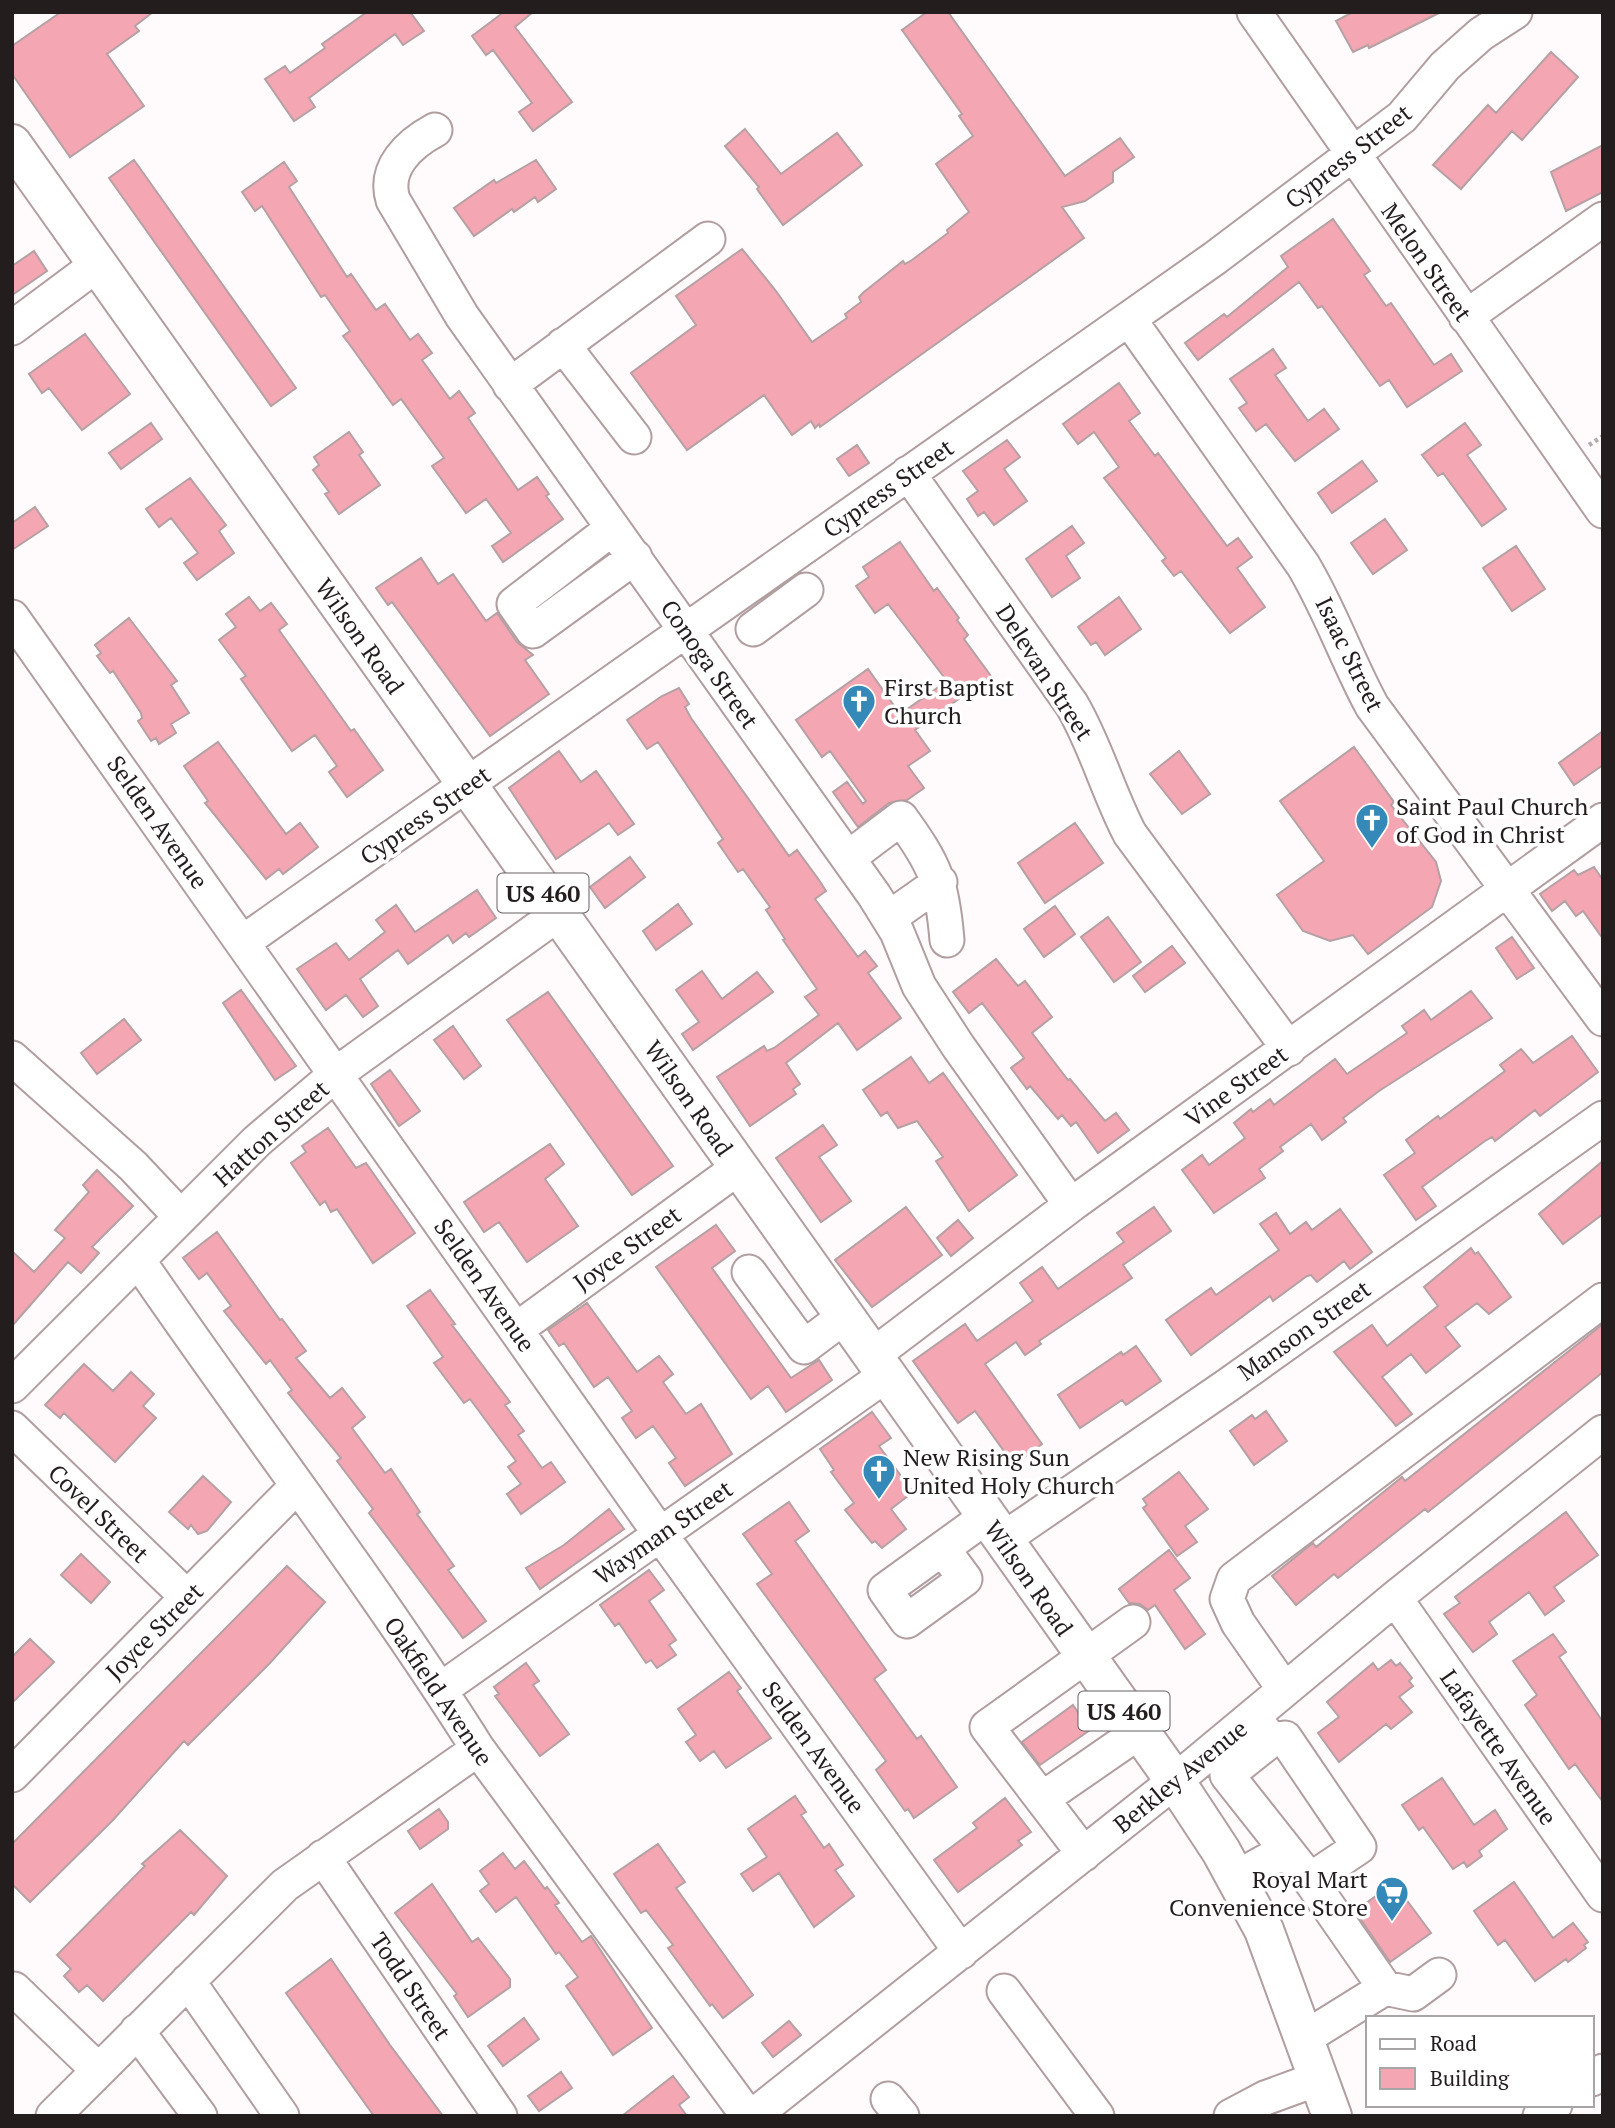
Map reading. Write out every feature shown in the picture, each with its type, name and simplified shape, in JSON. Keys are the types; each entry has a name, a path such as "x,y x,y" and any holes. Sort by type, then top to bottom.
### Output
{"main road":[{"name":"Wilson Road","path":"12,144 465,786 1175,1781 1236,1878 1264,1930 1317,2079"},
{"name":"US 460","path":"1317,2079 1332,2116"}],"street":[{"name":"Melon Street","path":"1254,12 1352,156 1603,511"},
{"name":"Cypress Street","path":"243,942 1129,319 1352,156 1402,117 1445,66 1481,34 1515,12"},
{"name":"Conoga Street","path":"435,130 411,146 394,167 389,189 393,200 462,316 889,918 919,986 951,1036 1071,1205"},
{"path":"1466,317 1603,219"},
{"path":"510,385 708,239"},
{"path":"12,328 98,264"},
{"name":"Isaac Street","path":"1129,319 1303,565 1323,597 1350,665 1372,706 1603,1019"},
{"path":"564,345 634,437"},
{"name":"Delevan Street","path":"908,473 1072,705 1090,736 1114,804 1130,834 1289,1049"},
{"path":"614,528 514,604 533,631 635,557"},
{"path":"751,585 763,622 806,590"},
{"name":"Selden Avenue","path":"12,617 660,1534 961,1952"},
{"path":"848,858 901,818 930,858 940,882 947,940"},
{"name":"Vine Street","path":"879,1366 1071,1205 1603,820"},
{"path":"889,918 940,882"},
{"name":"Hatton Street","path":"12,1386 257,1141 337,1074 558,914"},
{"path":"12,1058 133,1166 181,1217"},
{"name":"Manson Street","path":"943,1549 994,1528 1228,1385 1603,1118"},
{"name":"Joyce Street","path":"517,1329 738,1168"},
{"name":"Oakfield Avenue","path":"138,1260 440,1690 478,1749 751,2116"},
{"path":"748,1272 804,1347 844,1317"},
{"path":"1284,1689 1238,1623 1227,1599 1234,1579 1603,1300"},
{"name":"Wayman Street","path":"440,1690 660,1534 879,1366"},
{"name":"Covel Street","path":"12,1428 187,1597"},
{"name":"Berkley Avenue","path":"751,2116 1175,1781 1262,1728 1284,1689 1603,1432"},
{"name":"Joyce Street","path":"12,1775 296,1487"},
{"name":"Lafayette Avenue","path":"1395,1598 1603,1895"},
{"path":"1084,1854 987,1727 1133,1622"},
{"path":"1310,1880 1359,1847 1285,1738 1262,1728 1227,1775 1310,1880 1385,1988 1413,1994 1439,1975"},
{"path":"1042,1799 1139,1732"},
{"path":"52,2116 285,1885 478,1749"},
{"path":"1236,1878 1286,1850"},
{"name":"Todd Street","path":"323,1857 500,2116"},
{"path":"188,1981 282,2116"},
{"path":"1303,2039 1385,1988"},
{"path":"14,1989 97,2069"},
{"path":"1003,1991 1097,2116"},
{"path":"137,2031 200,2116"},
{"path":"1231,2116 1265,2098 1317,2079"}],"building":[{"path":"61,12 153,12 135,26 139,31 107,54 144,106 70,157 12,74 12,46"},
{"path":"367,12 410,12 424,31 403,45 395,34 309,98 315,107 294,121 265,79 285,66 290,73 325,48 322,44"},
{"path":"504,12 533,12 515,27 572,102 533,131 519,112 532,103 493,50 486,55 472,36"},
{"path":"927,12 948,12 1065,176 1120,138 1134,157 1113,172 1113,182 1085,201 1062,207 1084,238 820,427 819,424 815,428 811,421 792,435 764,395 687,450 631,373 696,325 676,296 742,249 812,342 847,318 845,314 861,302 859,297 864,292 903,261 905,264 912,260 948,233 947,230 969,212 936,164 973,136 959,116 962,114 902,30"},
{"path":"1353,12 1441,12 1369,48 1368,45 1353,52 1336,21"},
{"path":"1551,52 1578,77 1522,140 1512,131 1461,189 1433,165 1488,105 1496,113"},
{"path":"745,129 781,174 837,133 862,165 783,225 757,189 759,187 725,146"},
{"path":"1603,145 1603,192 1566,211 1551,172"},
{"path":"134,160 296,388 271,406 109,178"},
{"path":"536,160 556,189 538,202 535,197 514,212 512,209 474,236 454,208 494,180 496,183"},
{"path":"284,162 297,181 289,187 347,277 351,274 376,310 385,304 410,340 418,334 432,353 422,360 450,399 459,391 475,413 468,418 518,490 537,477 549,494 546,496 563,519 503,562 492,546 511,533 486,499 466,513 432,466 444,458 401,399 393,405 343,336 350,331 325,295 321,297 262,206 255,211 242,192"},
{"path":"1333,219 1370,271 1364,275 1386,306 1391,303 1434,365 1451,354 1462,371 1407,407 1389,380 1380,386 1322,306 1318,308 1299,282 1198,360 1185,343 1224,314 1227,317 1288,267 1281,256"},
{"path":"34,251 47,271 12,295 12,266"},
{"path":"85,334 130,394 82,430 49,388 42,393 29,374"},
{"path":"1273,349 1286,368 1275,375 1308,421 1324,409 1339,429 1295,461 1266,424 1256,431 1239,408 1247,403 1230,379"},
{"path":"1119,383 1140,413 1129,421 1155,456 1158,453 1227,546 1238,538 1252,557 1237,568 1265,607 1230,633 1181,571 1174,576 1162,561 1166,558 1104,478 1119,467 1094,432 1078,444 1063,424"},
{"path":"151,423 162,439 121,469 109,453"},
{"path":"1465,423 1481,445 1467,455 1506,509 1482,526 1443,473 1438,476 1422,455"},
{"path":"349,432 363,452 359,455 380,485 339,514 325,494 329,492 313,470 319,465 314,457"},
{"path":"1007,440 1020,457 1004,469 1027,501 994,525 984,512 978,516 967,499 978,491 963,471"},
{"path":"857,445 869,463 849,476 837,459"},
{"path":"1362,461 1377,481 1332,513 1318,493"},
{"path":"190,478 226,525 219,531 234,553 197,580 184,563 198,553 171,518 159,527 146,509"},
{"path":"35,507 48,526 12,550 12,523"},
{"path":"1385,519 1407,550 1373,574 1351,543"},
{"path":"1072,526 1084,543 1066,556 1080,578 1052,597 1026,559"},
{"path":"900,542 934,591 937,588 959,618 957,620 968,635 964,639 991,676 915,730 930,751 908,766 924,788 907,800 889,803 858,827 833,792 847,782 863,804 866,801 830,751 822,757 796,720 868,669 900,714 947,681 888,604 875,613 856,586 869,577 863,567"},
{"path":"1516,546 1545,589 1512,611 1483,568"},
{"path":"421,558 438,584 453,574 486,621 497,613 517,642 533,655 525,660 549,694 490,736 392,602 388,605 376,588"},
{"path":"249,597 260,611 271,603 287,624 279,630 351,731 354,729 383,770 347,797 329,772 337,766 315,735 292,751 241,679 246,676 219,640 236,627 226,614"},
{"path":"1119,597 1141,629 1105,655 1096,642 1091,645 1078,627"},
{"path":"129,618 177,681 171,685 189,713 171,724 176,733 159,744 156,738 151,741 138,721 142,718 141,713 113,671 110,673 97,656 101,653 95,645"},
{"path":"679,688 689,704 685,707 691,718 789,856 797,850 819,880 826,891 815,899 858,957 865,951 877,966 868,973 901,1018 857,1050 838,1023 786,1063 800,1084 793,1089 796,1094 750,1126 717,1077 764,1046 767,1051 774,1048 819,1015 805,997 817,989 783,940 785,939 766,910 770,907 743,869 738,872 718,843 723,839 658,742 647,749 627,720"},
{"path":"1603,731 1603,765 1574,785 1559,763"},
{"path":"218,742 286,834 300,823 318,847 283,874 279,869 266,879 205,803 208,801 184,766"},
{"name":"Saint Paul Church of God in Christ","path":"1354,747 1394,802 1391,805 1436,862 1441,881 1432,907 1368,954 1353,935 1330,941 1303,931 1277,895 1324,861 1280,801"},
{"path":"559,751 581,782 596,771 634,824 618,835 609,823 556,859 509,788"},
{"path":"1179,751 1210,794 1182,814 1150,774"},
{"path":"1075,823 1103,863 1045,903 1018,863"},
{"path":"630,857 645,877 605,908 590,887"},
{"path":"1594,867 1603,880 1603,939 1583,911 1576,916 1565,901 1552,911 1540,894 1574,870 1578,875"},
{"path":"477,890 496,918 469,937 466,933 453,943 448,935 408,964 398,950 360,979 378,1006 363,1017 346,995 326,1010 297,969 336,943 349,960 385,932 376,920 396,905 415,932"},
{"path":"678,904 692,924 656,950 643,931"},
{"path":"1055,906 1075,934 1044,957 1024,929"},
{"path":"1108,917 1141,962 1114,982 1081,937"},
{"path":"1512,937 1534,968 1517,979 1496,948"},
{"path":"1172,946 1185,963 1145,992 1133,976"},
{"path":"996,959 1018,986 1025,981 1052,1017 1032,1033 1068,1080 1070,1079 1105,1121 1116,1113 1129,1130 1098,1153 1076,1122 1071,1126 1062,1115 1058,1119 1030,1086 1027,1089 1011,1068 1024,1058 982,1003 969,1013 953,992"},
{"path":"702,971 722,999 757,972 773,992 693,1050 682,1034 699,1022 676,990"},
{"path":"241,990 296,1066 275,1080 223,1003"},
{"path":"1471,991 1492,1018 1379,1091 1343,1118 1346,1122 1322,1140 1311,1124 1280,1147 1283,1151 1259,1169 1265,1178 1214,1213 1182,1170 1202,1155 1209,1165 1245,1138 1234,1123 1251,1109 1253,1112 1270,1099 1274,1105 1335,1059 1347,1074 1407,1033 1402,1026 1424,1010 1431,1020"},
{"path":"548,992 673,1166 632,1195 507,1020"},
{"path":"124,1019 141,1040 97,1074 81,1053"},
{"path":"453,1026 481,1066 464,1079 434,1040"},
{"path":"1572,1036 1598,1072 1540,1116 1535,1110 1495,1141 1492,1137 1485,1141 1422,1187 1436,1206 1416,1220 1384,1175 1415,1153 1406,1140 1438,1116 1440,1119 1505,1071 1500,1065 1521,1049 1533,1063"},
{"path":"911,1057 929,1083 943,1073 1017,1175 969,1211 936,1161 943,1157 917,1121 898,1128 887,1112 881,1116 863,1090"},
{"path":"390,1070 420,1111 399,1126 371,1084"},
{"path":"823,1125 837,1145 819,1157 851,1201 821,1222 776,1158"},
{"path":"328,1128 356,1168 366,1163 415,1233 373,1263 337,1209 331,1212 325,1201 320,1205 291,1163 306,1152 302,1146"},
{"path":"550,1144 564,1164 545,1179 578,1226 527,1262 499,1222 484,1232 464,1202"},
{"path":"1603,1161 1603,1214 1563,1244 1539,1214"},
{"path":"97,1170 133,1206 92,1247 99,1253 81,1273 68,1262 12,1326 12,1251 34,1272 65,1238 55,1230 89,1192 83,1185"},
{"path":"906,1207 942,1255 872,1307 835,1260"},
{"path":"1154,1207 1171,1231 1123,1265 1132,1278 1039,1341 1041,1344 1025,1355 1016,1342 985,1364 1042,1444 1014,1465 975,1411 958,1423 913,1361 965,1324 977,1341 1033,1301 1020,1283 1042,1267 1058,1289 1124,1242 1117,1233"},
{"path":"1340,1209 1372,1252 1350,1269 1344,1261 1317,1282 1311,1275 1307,1276 1273,1301 1270,1296 1191,1355 1166,1320 1211,1288 1216,1295 1279,1250 1260,1224 1276,1213 1290,1234 1306,1222 1312,1230"},
{"path":"958,1220 973,1238 951,1256 937,1238"},
{"path":"716,1225 735,1251 712,1268 791,1378 819,1360 832,1380 786,1412 768,1386 751,1399 656,1267"},
{"path":"217,1232 280,1320 282,1319 306,1351 296,1358 330,1398 342,1388 365,1417 352,1428 385,1473 391,1469 420,1512 417,1514 454,1566 448,1570 486,1621 463,1638 369,1513 373,1509 337,1461 341,1458 288,1393 292,1390 270,1360 266,1364 224,1311 231,1306 207,1273 199,1279 183,1258"},
{"path":"1471,1248 1475,1254 1478,1252 1511,1297 1489,1314 1477,1303 1445,1327 1460,1346 1426,1373 1411,1354 1382,1377 1412,1414 1396,1426 1334,1352 1372,1325 1387,1346 1438,1306 1424,1287"},
{"path":"430,1290 455,1324 452,1325 510,1402 505,1405 524,1431 518,1435 542,1468 551,1462 565,1482 521,1514 507,1494 521,1484 508,1467 516,1461 470,1399 464,1403 434,1363 443,1357 407,1306"},
{"path":"587,1303 637,1372 659,1356 673,1374 663,1382 686,1414 701,1404 732,1454 685,1486 669,1463 676,1458 653,1426 636,1438 622,1418 632,1411 608,1377 594,1387 564,1343 559,1346 548,1330"},
{"path":"1603,1324 1603,1372 1428,1512 1425,1509 1338,1578 1334,1574 1296,1605 1272,1576 1313,1543 1316,1547 1402,1477 1405,1481"},
{"path":"1136,1346 1161,1381 1126,1405 1122,1400 1080,1428 1058,1395 1121,1352 1123,1355"},
{"path":"84,1364 113,1391 131,1372 154,1394 143,1406 156,1418 115,1462 64,1413 60,1418 45,1405"},
{"path":"1266,1411 1287,1441 1254,1465 1230,1431 1252,1415 1255,1419"},
{"path":"872,1412 891,1438 879,1446 913,1492 891,1509 906,1529 882,1548 875,1541 872,1543 845,1510 854,1503 831,1472 834,1470 820,1449"},
{"path":"1179,1472 1208,1509 1185,1526 1197,1542 1177,1556 1143,1508 1147,1505 1143,1499"},
{"path":"203,1476 231,1502 207,1531 198,1534 191,1525 188,1529 169,1512"},
{"path":"789,1502 809,1531 795,1541 886,1670 874,1679 917,1739 921,1736 957,1787 914,1818 908,1809 905,1811 876,1770 886,1761 757,1584 772,1574 743,1534"},
{"path":"609,1509 624,1529 540,1589 526,1568 564,1545"},
{"path":"1566,1512 1598,1555 1554,1587 1564,1601 1545,1615 1529,1592 1489,1622 1497,1634 1473,1652 1444,1614 1460,1603 1455,1597"},
{"path":"1169,1550 1190,1578 1174,1590 1205,1634 1185,1649 1155,1605 1148,1610 1140,1604 1129,1603 1119,1589"},
{"path":"81,1554 110,1582 91,1603 61,1575"},
{"path":"287,1566 325,1602 269,1664 188,1745 184,1741 113,1820 30,1902 12,1884 12,1844"},
{"path":"649,1570 664,1590 649,1601 676,1640 669,1645 676,1655 657,1668 651,1660 646,1663 619,1623 615,1626 600,1605"},
{"path":"1553,1634 1566,1652 1559,1657 1603,1722 1603,1802 1575,1764 1569,1769 1525,1705 1537,1695 1513,1661"},
{"path":"30,1639 54,1662 12,1703 12,1657"},
{"path":"1391,1660 1396,1666 1400,1663 1412,1678 1409,1681 1413,1686 1399,1697 1412,1712 1391,1729 1386,1724 1339,1762 1318,1733 1339,1717 1327,1702 1373,1663 1378,1670"},
{"path":"526,1663 539,1681 533,1685 569,1734 540,1756 495,1696 499,1694 494,1687"},
{"path":"729,1672 741,1688 737,1691 771,1738 726,1768 714,1751 700,1761 686,1742 696,1735 678,1709"},
{"path":"1073,1705 1090,1730 1040,1765 1022,1742"},
{"path":"1442,1778 1474,1825 1495,1810 1507,1829 1479,1851 1482,1856 1467,1867 1464,1862 1453,1869 1423,1827 1419,1830 1402,1805"},
{"path":"795,1796 806,1812 801,1815 824,1848 829,1844 843,1865 835,1870 854,1896 814,1927 779,1873 753,1891 741,1874 767,1857 748,1829"},
{"path":"1005,1798 1031,1832 1018,1841 1022,1845 958,1892 934,1860 977,1828 973,1823"},
{"path":"439,1809 448,1822 448,1829 420,1849 408,1831"},
{"path":"180,1830 227,1876 194,1915 191,1912 103,2001 87,1985 79,1992 64,1976 71,1969 57,1955 145,1866 142,1864"},
{"path":"658,1844 685,1882 676,1888 753,1995 723,2018 712,2004 710,2006 668,1948 673,1945 646,1910 641,1913 614,1874"},
{"path":"503,1853 515,1869 524,1861 559,1903 555,1905 582,1942 591,1936 652,2028 613,2055 566,1986 578,1977 559,1952 556,1954 516,1897 496,1912 480,1891 489,1884 480,1871"},
{"path":"1514,1882 1553,1938 1573,1923 1588,1942 1584,1945 1586,1948 1568,1962 1566,1959 1535,1981 1505,1940 1498,1945 1474,1911"},
{"name":"Royal Mart Convenience Store","path":"1394,1883 1431,1933 1390,1962 1355,1911"},
{"path":"432,1884 472,1942 478,1938 510,1979 510,1987 468,2017 454,1996 457,1994 395,1913"},
{"path":"331,1959 443,2116 374,2116 286,1993"},
{"path":"524,2018 539,2039 503,2066 488,2046"},
{"path":"789,2021 801,2035 773,2057 762,2043"},
{"path":"561,2072 572,2088 539,2111 528,2096"},
{"path":"673,2076 689,2097 679,2105 687,2116 622,2116"}],"place":[{"name":"First Baptist Church","path":"859,731"},
{"name":"Saint Paul Church of God in Christ","path":"1372,850"},
{"name":"New Rising Sun United Holy Church","path":"879,1501"},
{"name":"Royal Mart Convenience Store","path":"1392,1923"}]}
